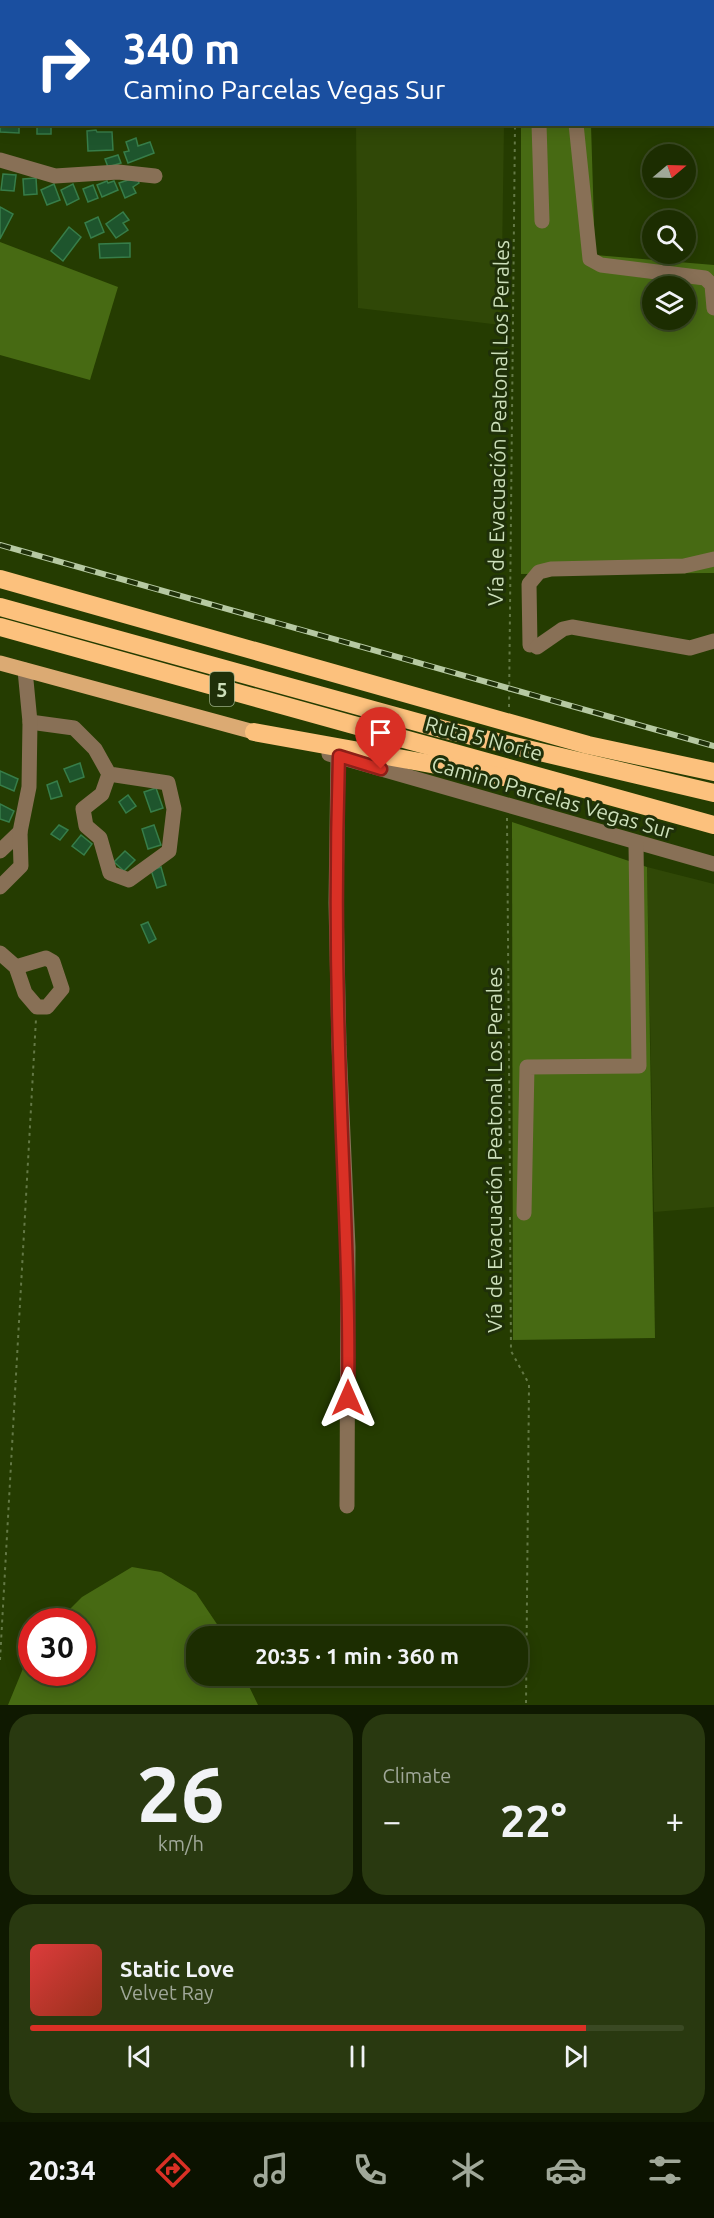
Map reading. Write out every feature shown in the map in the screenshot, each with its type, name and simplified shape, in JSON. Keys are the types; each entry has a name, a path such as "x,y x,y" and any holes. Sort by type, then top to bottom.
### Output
{"highway":[{"path":"0,579 588,745 714,772"},
{"name":"Ruta 5 Norte","path":"0,608 453,732 714,793"},
{"name":"Ruta 5 Norte","path":"0,627 714,825"},
{"path":"254,732 612,796"}],"main road":[{"name":"Camino Parcelas Vegas Sur","path":"0,663 254,732"}],"street":[{"path":"539,126 542,221"},
{"path":"576,126 590,259 601,265 705,278 713,290 714,308"},
{"path":"0,160 55,176 118,172 155,176"},
{"path":"714,559 684,566 551,569 539,572 529,584 533,646 563,629 572,627 690,648 714,641"},
{"path":"0,887 21,866 20,832 29,787 30,722 25,670"},
{"path":"30,722 74,728 95,748 109,774 102,794 83,809 86,826 100,838 110,873 129,880 169,851 174,809 168,783 109,774"},
{"name":"Camino Parcelas Vegas Sur","path":"254,732 636,844 714,864"},
{"path":"339,756 336,903 339,1056 348,1246 347,1506"},
{"path":"0,851 20,832"},
{"path":"517,1212 527,1067 639,1066 636,844"},
{"path":"0,953 16,968 25,993 37,1007 47,1007 62,989 52,963 46,958 16,968"}],"path":[{"name":"Vía de Evacuación Peatonal Los Perales","path":"509,722 515,126"},
{"name":"Vía de Evacuación Peatonal Los Perales","path":"507,806 510,1186"},
{"path":"0,1660 37,1007"},
{"name":"Vía de Evacuación Peatonal Los Perales","path":"517,1212 511,1351 529,1384 526,1705"}],"shaded area":[{"path":"356,126 504,126 501,325 358,308"},
{"path":"521,126 591,126 595,255 642,259 642,264 714,265 714,573 521,574"},
{"path":"0,242 118,287 90,380 0,355"},
{"path":"512,822 647,867 655,1338 513,1340"},
{"path":"647,867 714,884 714,1207 654,1212"},
{"path":"132,1567 161,1572 196,1593 218,1626 186,1626 186,1686 249,1686 258,1705 8,1705 18,1681 18,1686 96,1686 96,1608 71,1608 82,1597"}],"building":[{"path":"0,126 19,126 19,133 0,132"},
{"path":"37,126 51,126 51,134 37,134"},
{"path":"96,130 97,132 112,132 113,150 88,151 87,131"},
{"path":"136,138 138,146 150,142 154,153 128,163 124,152 129,151 126,142"},
{"path":"118,155 121,163 108,167 105,159"},
{"path":"3,174 16,175 14,191 1,190"},
{"path":"137,177 139,183 133,187 136,193 125,198 119,183"},
{"path":"36,178 37,194 24,195 23,179"},
{"path":"107,181 108,183 114,181 118,190 102,197 97,185"},
{"path":"54,184 60,200 47,205 41,190"},
{"path":"73,184 79,199 67,205 61,190"},
{"path":"93,185 98,198 88,202 83,189"},
{"path":"0,207 13,214 0,239"},
{"path":"123,212 129,220 123,223 128,230 116,238 106,224"},
{"path":"98,217 104,232 91,238 85,223"},
{"path":"69,227 81,237 63,261 51,251"},
{"path":"130,243 130,257 100,258 99,244"},
{"path":"80,763 84,777 70,782 64,769"},
{"path":"0,771 18,779 14,791 0,785"},
{"path":"57,781 62,796 51,799 47,785"},
{"path":"156,788 163,808 151,812 144,792"},
{"path":"128,795 136,806 126,813 119,802"},
{"path":"0,804 14,811 9,822 0,819"},
{"path":"59,825 68,830 60,840 51,834"},
{"path":"154,825 161,845 148,849 142,829"},
{"path":"81,835 92,844 84,855 72,846"},
{"path":"125,851 135,860 124,871 114,862"},
{"path":"161,867 166,885 157,888 151,870"},
{"path":"148,922 156,939 149,943 141,925"}],"railway":[{"path":"0,545 714,746"}],"route":[{"path":"348,1398 348,1246 339,1066 336,903 339,756 381,769"}]}
